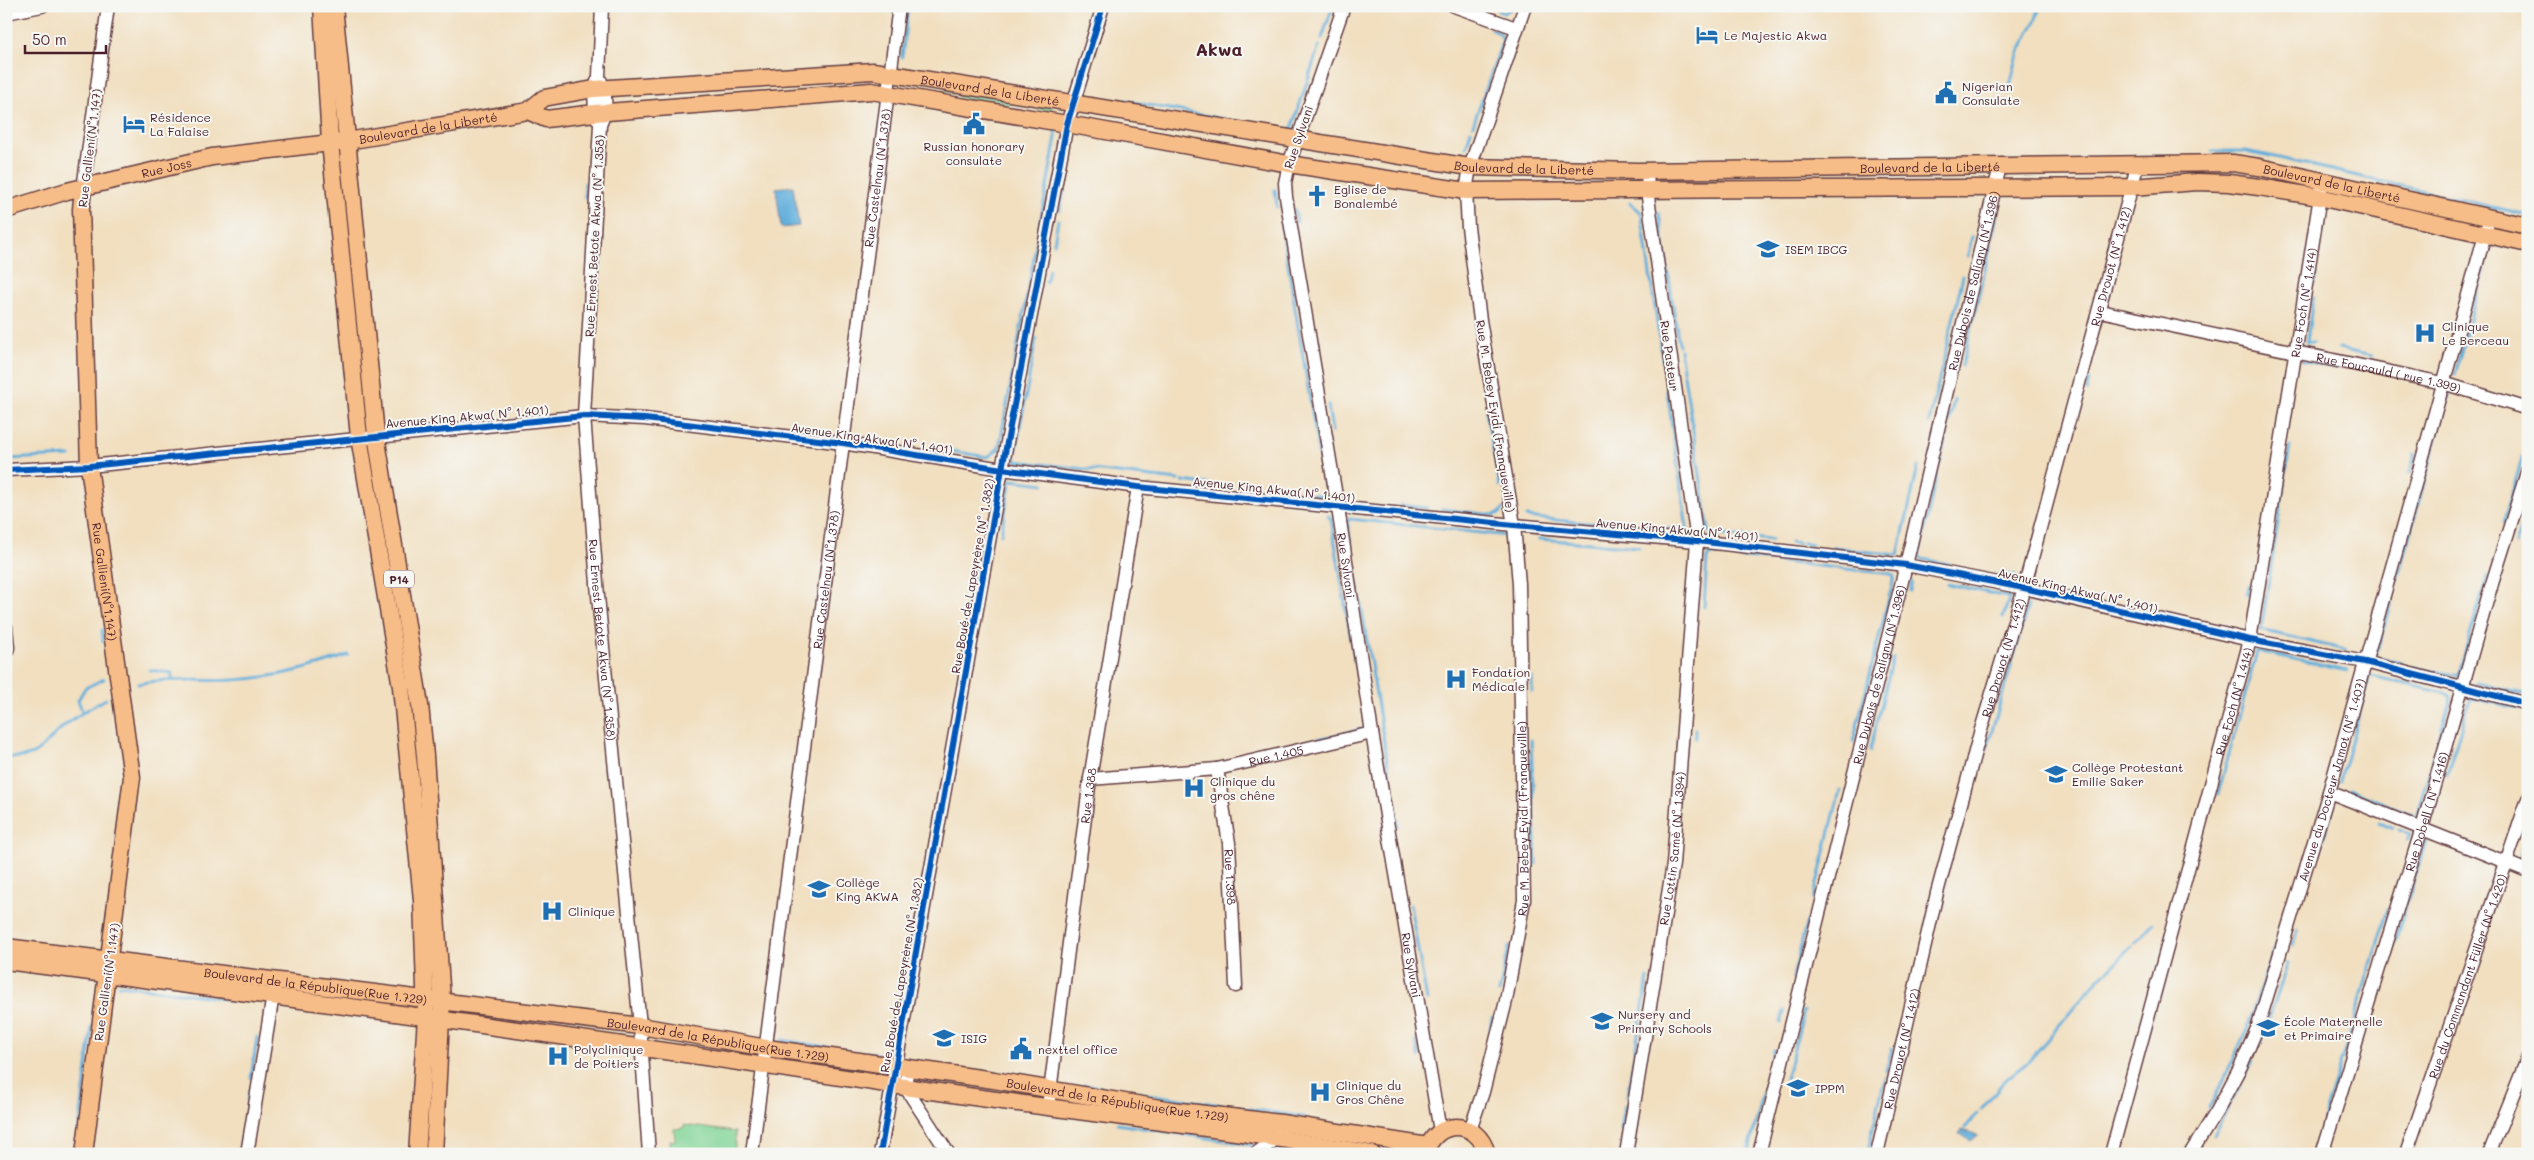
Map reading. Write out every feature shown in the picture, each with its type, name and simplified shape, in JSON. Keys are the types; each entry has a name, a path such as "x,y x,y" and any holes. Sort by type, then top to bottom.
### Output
{"main road":[{"name":"P14","path":"322,6 330,142 359,437 401,687 434,1000"},
{"name":"P14","path":"334,6 376,435 420,705 433,854 434,1154"},
{"name":"Boulevard de la Liberté","path":"330,142 347,141 528,111 544,98 599,85 873,71 891,72 1470,167 1648,170 2138,163 2247,164 2528,226"},
{"name":"Boulevard de la Liberté","path":"528,111 546,120 601,117 870,92 888,93 1289,164 1466,191 1995,188 2229,183 2319,197 2528,244"},
{"name":"Rue Joss","path":"6,210 216,156 330,142"},
{"name":"Rue Gallieni(N°1.147)","path":"82,189 81,209 89,466 132,777 84,1154"},
{"name":"Boulevard de la République(Rue 1.729)","path":"6,947 108,967 274,990 434,1018 899,1086 1172,1110 1280,1130 1426,1150"},
{"name":"Boulevard de la République(Rue 1.729)","path":"6,962 108,967"},
{"name":"Boulevard de la République(Rue 1.729)","path":"274,990 434,1000 640,1026 767,1048 903,1066 1049,1098"},
{"name":"P14","path":"417,1154 434,1018"},
{"path":"1426,1150 1440,1131 1455,1127 1470,1130 1482,1140 1487,1154"},
{"name":"Boulevard de la République(Rue 1.729)","path":"1280,1130 1372,1154"}],"street":[{"path":"10,10 42,6"},
{"name":"Rue Gallieni(N°1.147)","path":"82,189 108,6"},
{"name":"Rue Ernest Betote Akwa (N° 1.358)","path":"602,6 599,85 601,117 584,416 599,605 642,1047 649,1154"},
{"name":"Rue Castelnau (N°1.378)","path":"752,1154 765,1065 899,6"},
{"name":"Rue Boué de Lapeyrère (N° 1.382)","path":"880,1154 903,1066 1002,469 1067,124 1103,6"},
{"name":"Rue Sylvani","path":"1344,6 1289,164 1285,183 1286,197 1338,508 1372,733 1440,1131"},
{"path":"1454,6 1516,28"},
{"name":"Rue M. Bebey Eyidi (Franqueville)","path":"1470,1130 1483,1092 1506,1001 1524,900 1520,604 1514,525 1480,320 1468,227 1466,191 1470,167 1525,6"},
{"name":"Rue Drouot (N° 1.412)","path":"1877,1154 1937,893 1980,733 2024,588 2100,311 2138,163"},
{"name":"Rue Dubois de Saligny (N°1.396)","path":"1759,1154 1906,564 2000,166"},
{"name":"Rue Pasteur","path":"1648,170 1647,190 1697,541"},
{"name":"Rue Foch (N° 1.414)","path":"2111,1154 2250,640 2323,181"},
{"name":"Avenue du Docteur Jamot (N° 1.407)","path":"2190,1154 2217,1111 2241,1066 2258,1026 2328,792 2490,218"},
{"name":"Rue Foucauld ( rue 1.399)","path":"2100,311 2443,383 2528,409"},
{"name":"Avenue King Akwa( N° 1.401)","path":"6,470 89,466 376,435 584,416 645,419 843,443 1002,469 1138,486 1338,508 1697,541 1906,564 2024,588 2250,640 2365,662 2528,704"},
{"name":"Rue Dobell ( N° 1.416)","path":"2322,1154 2422,828 2464,687 2490,590 2528,469"},
{"name":"Rue 1.388","path":"1049,1098 1090,779 1138,486"},
{"name":"Rue Lottin Samè (N° 1.394)","path":"1626,1154 1674,864 1697,541"},
{"path":"6,627 8,648 6,653"},
{"name":"Rue 1.405","path":"1090,779 1217,769 1372,733"},
{"name":"Rue 1.398","path":"1217,769 1228,837 1236,986"},
{"path":"2328,792 2528,871"},
{"name":"Rue du Commandant Füller (N° 1.420)","path":"2406,1154 2505,861 2528,799"},
{"path":"247,1154 274,990"},
{"path":"2489,1154 2528,1057"},
{"path":"899,1086 949,1154"},
{"path":"1255,1154 1280,1130"}],"green space":[{"path":"942,90 1009,98 1011,101 1018,103 1010,103 1006,106 1001,102 984,98 979,101 959,98 956,94 942,92"},
{"path":"1021,103 1052,107 1053,110 1039,110 1021,105"},
{"path":"684,1125 735,1132 735,1150 732,1152 739,1154 671,1154 670,1140 675,1141 674,1129 683,1128"}],"water":[{"path":"793,186 799,226 781,228 776,188"},
{"path":"1962,1130 1978,1135 1971,1141 1959,1133"}],"waterway":[{"path":"902,57 908,6"},
{"path":"1322,38 1333,6"},
{"path":"1498,11 1504,13 1516,6"},
{"path":"2008,93 2018,54 2035,22 2040,6"},
{"path":"6,20 14,18"},
{"path":"1473,125 1503,40 1499,33 1491,29"},
{"path":"1287,130 1292,128 1319,46"},
{"path":"1122,100 1244,123"},
{"path":"951,451 988,457 999,448 1056,137 1054,129"},
{"path":"1466,147 1471,131"},
{"path":"2212,151 2245,151 2266,155 2528,215"},
{"path":"585,183 585,197"},
{"path":"1060,210 1064,190"},
{"path":"1275,190 1277,207"},
{"path":"1526,517 1646,529 1687,529 1641,212 1630,203"},
{"path":"1994,230 1999,203"},
{"path":"1295,210 1297,222"},
{"path":"1659,213 1679,345"},
{"path":"1054,243 1058,220"},
{"path":"1281,223 1324,485"},
{"path":"1991,241 1993,233"},
{"path":"1968,256 1972,236"},
{"path":"1962,366 1991,244"},
{"path":"2455,374 2488,253"},
{"path":"1046,282 1049,270"},
{"path":"2315,283 2317,274"},
{"path":"1929,423 1963,276"},
{"path":"2313,297 2307,342 2313,343"},
{"path":"1036,339 1015,455 1016,461 1178,480"},
{"path":"2339,349 2372,356"},
{"path":"1680,350 1709,531 1712,534 1771,540"},
{"path":"2303,361 2337,368"},
{"path":"2087,390 2089,380"},
{"path":"2377,652 2449,394"},
{"path":"1949,422 1954,400"},
{"path":"1328,405 1332,432"},
{"path":"1486,413 1500,486"},
{"path":"1940,463 1948,427"},
{"path":"2503,523 2528,439"},
{"path":"2290,446 2261,630 2346,650"},
{"path":"2410,473 2415,454"},
{"path":"6,459 70,456"},
{"path":"1852,550 1898,555 1918,467"},
{"path":"1938,468 1919,556 1922,559 1949,564"},
{"path":"6,477 56,474"},
{"path":"991,479 991,493"},
{"path":"1001,534 1011,480 1044,484"},
{"path":"1182,481 1207,484"},
{"path":"1266,490 1280,492"},
{"path":"1287,492 1298,493"},
{"path":"1305,494 1323,496"},
{"path":"2515,545 2528,502"},
{"path":"1400,505 1427,508"},
{"path":"1442,509 1493,515 1500,513 1503,509"},
{"path":"1328,516 1331,519 1360,694"},
{"path":"1398,826 1347,521 1350,519 1509,536"},
{"path":"1539,539 1639,547"},
{"path":"1790,542 1799,543"},
{"path":"1803,543 1812,545"},
{"path":"1833,547 1849,549"},
{"path":"1704,607 1707,558 1710,554 1892,574 1894,577 1853,742"},
{"path":"2000,574 2016,575"},
{"path":"2414,666 2458,676 2487,576"},
{"path":"1910,591 1912,582"},
{"path":"1948,584 2008,597"},
{"path":"2247,595 2249,586"},
{"path":"2003,618 2009,598"},
{"path":"2040,602 2062,607"},
{"path":"2020,632 2028,606"},
{"path":"102,630 103,641"},
{"path":"1987,748 2019,638"},
{"path":"2218,794 2257,651 2347,671"},
{"path":"138,684 161,681 247,679 277,675 348,655"},
{"path":"1870,751 1893,658"},
{"path":"2384,659 2402,663"},
{"path":"150,670 172,673 172,679"},
{"path":"2371,676 2452,695 2417,813"},
{"path":"1532,677 1532,691"},
{"path":"2340,781 2369,678"},
{"path":"82,711 78,700 85,688 104,679"},
{"path":"2476,683 2528,695"},
{"path":"2447,775 2470,698 2528,710"},
{"path":"6,757 34,754 69,722 106,699"},
{"path":"1245,755 1364,729"},
{"path":"1695,729 1695,738"},
{"path":"1531,740 1536,864"},
{"path":"116,836 124,773"},
{"path":"2349,789 2412,815"},
{"path":"1813,900 1840,790"},
{"path":"2319,854 2333,807"},
{"path":"2379,822 2393,828"},
{"path":"2399,830 2411,834 2408,841"},
{"path":"2528,836 2520,858 2528,861"},
{"path":"2381,986 2426,841"},
{"path":"1410,905 1427,1000"},
{"path":"2323,1121 2388,909"},
{"path":"1793,978 1807,920"},
{"path":"2135,943 2153,923"},
{"path":"2293,945 2297,930"},
{"path":"2209,1108 2246,1032 2277,940"},
{"path":"1981,1110 2004,1081 2029,1061 2095,983 2132,946"},
{"path":"1499,993 1509,947"},
{"path":"2261,1042 2288,963"},
{"path":"1627,1096 1648,978"},
{"path":"119,985 242,1001"},
{"path":"1781,1023 1784,1011"},
{"path":"1786,1079 1804,1011"},
{"path":"1490,1029 1492,1018"},
{"path":"76,1154 92,1026"},
{"path":"251,1078 257,1037"},
{"path":"782,1040 846,1050"},
{"path":"1416,1041 1419,1057"},
{"path":"1886,1071 1892,1048"},
{"path":"1748,1154 1774,1050"},
{"path":"868,1053 877,1054"},
{"path":"2244,1077 2253,1061"},
{"path":"1867,1154 1885,1077"},
{"path":"1084,1085 1304,1117"},
{"path":"2213,1135 2240,1086"},
{"path":"239,1154 250,1088"},
{"path":"1621,1130 1625,1105"},
{"path":"1965,1128 1977,1114"},
{"path":"1117,1124 1252,1145"},
{"path":"1272,1148 1316,1154"},
{"path":"1269,1154 1277,1149"}],"cycle path":[{"path":"880,1154 1002,469 1067,124 1103,6"},
{"path":"6,470 89,466 584,416 645,419 843,443 1002,469 1138,487 1514,525 1697,541 1906,565 2024,588 2250,640 2365,662 2528,704"}],"place":[{"name":"Le Majestic Akwa","path":"1707,35"},
{"name":"Nigerian Consulate","path":"1946,93"},
{"name":"Résidence La Falaise","path":"134,124"},
{"name":"Russian honorary consulate","path":"974,124"},
{"name":"Eglise de Bonalembé","path":"1317,196"},
{"name":"ISEM IBCG","path":"1768,249"},
{"name":"Clinique Le Berceau","path":"2425,333"},
{"name":"Fondation Médicale","path":"1456,679"},
{"name":"Collège Protestant Emilie Saker","path":"2056,774"},
{"name":"Clinique du gros chêne","path":"1194,788"},
{"name":"Collège King AKWA","path":"819,889"},
{"name":"Clinique","path":"552,911"},
{"name":"Nursery and Primary Schools","path":"1602,1021"},
{"name":"École Maternelle et Primaire","path":"2268,1028"},
{"name":"ISIG","path":"944,1038"},
{"name":"nexttel office","path":"1021,1049"},
{"name":"Polyclinique de Poitiers","path":"558,1056"},
{"name":"IPPM","path":"1798,1088"},
{"name":"Clinique du Gros Chêne","path":"1320,1092"}],"district":[{"name":"Akwa","path":"1219,49"}]}
